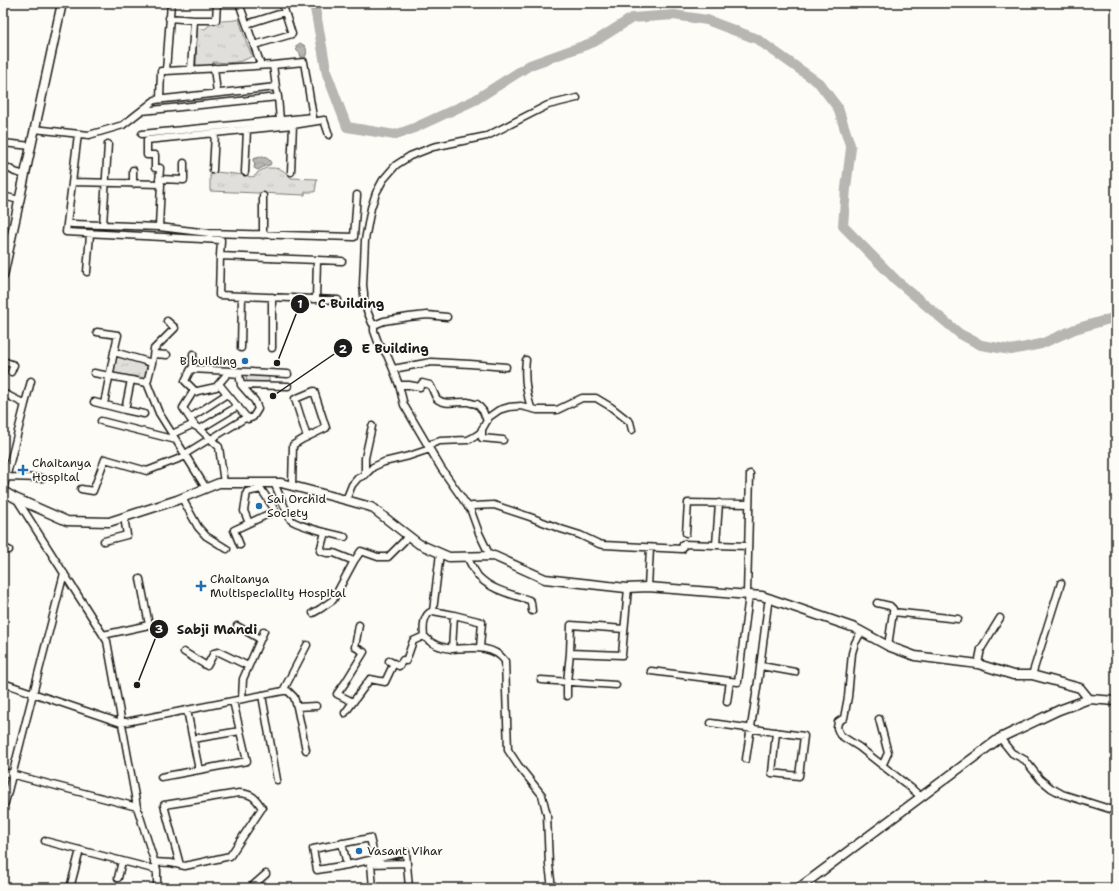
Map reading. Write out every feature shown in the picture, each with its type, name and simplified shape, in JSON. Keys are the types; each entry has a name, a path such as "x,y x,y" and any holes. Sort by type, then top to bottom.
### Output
{"main road":[{"path":"3,276 62,3"},
{"path":"3,490 15,498 68,521 110,522 182,498 219,483 259,486 280,483 371,507 419,544 449,556 494,556 545,579 628,588 648,587 748,594 771,598 855,628 888,646 915,656 978,664 1013,675 1032,675 1080,688 1089,699"},
{"path":"799,888 1000,738 1059,710 1089,699 1116,701"}],"street":[{"path":"166,71 171,3"},
{"path":"170,18 216,20 217,3"},
{"path":"239,3 261,65"},
{"path":"254,45 292,34 282,3"},
{"path":"247,24 285,12"},
{"path":"191,70 194,20"},
{"path":"142,134 313,117 304,62 161,71 160,99"},
{"path":"273,65 280,120"},
{"path":"214,68 217,93"},
{"path":"34,130 89,135 123,125 155,100 276,87"},
{"path":"141,111 278,97"},
{"path":"490,556 471,511 441,468 404,405 393,369 387,355 378,342 374,331 374,326 364,303 363,285 365,240 371,208 382,180 396,165 410,156 433,148 487,136 548,105 577,98"},
{"path":"159,228 162,184 159,182 160,168 155,168 155,155 148,155 146,140 293,125 324,120 329,135"},
{"path":"291,172 293,125"},
{"path":"245,172 246,130"},
{"path":"213,170 215,133"},
{"path":"78,134 66,232 220,240 219,295 338,300"},
{"path":"3,143 31,146"},
{"path":"103,225 108,144"},
{"path":"73,182 133,184 184,180 184,163"},
{"path":"3,165 14,172 25,175"},
{"path":"133,170 133,184"},
{"path":"72,224 159,228 208,233 354,237 357,195"},
{"path":"3,196 19,200"},
{"path":"262,235 263,196"},
{"path":"87,272 90,234"},
{"path":"220,256 342,261"},
{"path":"316,299 317,260"},
{"path":"241,348 242,296"},
{"path":"272,297 272,348"},
{"path":"374,326 384,321 415,316 427,315 448,317"},
{"path":"167,321 175,328 154,349 147,383 159,413 206,488"},
{"path":"97,332 118,335 104,404"},
{"path":"114,352 152,363"},
{"path":"154,354 167,355"},
{"path":"193,354 193,369"},
{"path":"526,360 524,370 527,394 531,408"},
{"path":"3,361 14,365 11,372"},
{"path":"393,369 431,362 506,367"},
{"path":"196,392 185,381 191,369 288,374"},
{"path":"94,373 147,383"},
{"path":"81,489 93,491 106,459 148,471 185,455 208,440 247,417 248,419 253,417 258,410 255,401 241,385 239,374 228,373 216,387 193,392 183,408 195,426 200,428 208,440 219,447 224,483"},
{"path":"125,410 130,380"},
{"path":"3,490 31,381"},
{"path":"399,385 420,387 422,383 430,385 436,397 442,402 467,402 477,404 487,421"},
{"path":"219,384 247,417"},
{"path":"241,385 288,386"},
{"path":"292,486 293,445 326,428 314,391 295,399 307,437"},
{"path":"3,394 25,404"},
{"path":"190,418 227,394"},
{"path":"346,500 352,485 358,478 365,475 373,467 384,462 409,456 440,441 468,440 474,438 480,433 489,416 499,410 514,405 546,410 557,410 582,398 596,398 625,417 630,422 632,430"},
{"path":"94,402 144,414"},
{"path":"200,428 238,406"},
{"path":"102,421 176,440"},
{"path":"172,434 194,424"},
{"path":"365,475 365,458 372,426"},
{"path":"482,429 482,438 503,440"},
{"path":"651,671 738,682 748,594 750,474"},
{"path":"6,477 42,478"},
{"path":"274,483 290,519 325,532 345,537"},
{"path":"240,545 234,530 275,511 259,486 247,492 244,511 249,523"},
{"path":"15,498 107,641 137,808 157,870 157,888"},
{"path":"182,498 198,527 206,536 227,549"},
{"path":"686,533 688,503 749,504"},
{"path":"716,545 719,503"},
{"path":"468,507 494,505 536,519 599,544 682,549 682,544 748,546"},
{"path":"104,541 127,535 124,517"},
{"path":"325,532 320,551 334,553 354,561"},
{"path":"313,613 333,600 361,551 378,557 388,557 408,535"},
{"path":"648,587 650,548"},
{"path":"433,611 440,553"},
{"path":"467,556 478,576 489,585 509,594 529,600 531,602 532,611"},
{"path":"5,803 64,573"},
{"path":"103,634 149,625 140,579"},
{"path":"1032,675 1061,582"},
{"path":"570,653 622,655 628,588"},
{"path":"746,759 761,666 768,604 771,598"},
{"path":"876,603 890,606 893,609 888,646"},
{"path":"480,648 482,622 433,611 429,612 426,616 424,623 424,636 437,646 452,649 480,648 497,653 505,661 508,750 542,795 547,814 548,865 552,888"},
{"path":"893,612 958,619"},
{"path":"452,649 454,615"},
{"path":"978,664 981,649 1000,618"},
{"path":"353,702 337,694 364,652 355,646 359,625"},
{"path":"567,696 571,625 624,629"},
{"path":"237,626 260,640"},
{"path":"242,699 243,679 264,631"},
{"path":"861,632 852,652 848,697 844,718 838,722 837,728 840,735 859,747 921,797"},
{"path":"345,713 370,679 385,682 392,662 399,666 403,660 406,661 413,641 424,636"},
{"path":"283,691 307,645"},
{"path":"184,652 207,666 214,652 219,652 248,666"},
{"path":"761,666 795,672"},
{"path":"541,680 616,685"},
{"path":"727,702 730,681"},
{"path":"3,683 121,724 288,691 294,697 306,750"},
{"path":"262,695 277,780"},
{"path":"161,777 247,761 233,701"},
{"path":"297,707 316,706"},
{"path":"187,710 199,770"},
{"path":"879,719 888,753 882,766"},
{"path":"711,723 751,728 804,736 799,776 772,773 776,732"},
{"path":"193,740 240,731"},
{"path":"1000,738 1012,753 1025,760 1040,779 1051,788 1062,794 1116,811"},
{"path":"3,772 137,808"},
{"path":"154,862 185,866 230,856 262,808 257,801 249,794 239,793 164,805 180,865"},
{"path":"375,859 370,838 313,849 317,870 347,865 375,859 406,852 408,888"},
{"path":"45,841 157,870"},
{"path":"342,843 347,865"},
{"path":"70,888 80,850"},
{"path":"118,878 122,861"},
{"path":"373,888 371,864 406,863"},
{"path":"250,888 266,874"}],"green space":[{"path":"239,19 252,56 238,62 213,62 213,66 196,67 197,28 205,29 213,23"},
{"path":"266,168 280,169 291,178 317,179 315,192 305,192 305,195 210,191 210,175 216,172 251,177 255,176 258,172"},
{"path":"117,354 148,363 144,379 113,374"},
{"path":"246,374 269,375 269,383 247,383"}],"water":[{"path":"300,43 305,46 306,50 305,58 303,59 296,49 296,46"},
{"path":"260,157 267,158 271,163 270,165 258,170 254,168 255,163 253,159"}],"waterway":[{"path":"314,3 327,74 347,127 395,135 412,129 475,100 530,65 594,42 632,18 674,15 707,20 757,39 819,83 838,108 851,148 843,226 896,280 960,334 981,345 1011,350 1041,344 1075,329 1116,317"}],"place":[{"name":"B building","path":"245,361"},
{"name":"C Building","path":"277,363"},
{"name":"E Building","path":"273,396"},
{"name":"Chaitanya Hospital","path":"23,470"},
{"name":"Sai Orchid Society","path":"259,506"},
{"name":"Chaitanya Multispeciality Hospital","path":"201,586"},
{"name":"Sabji Mandi","path":"137,685"},
{"name":"Vasant Vihar","path":"359,851"}]}
